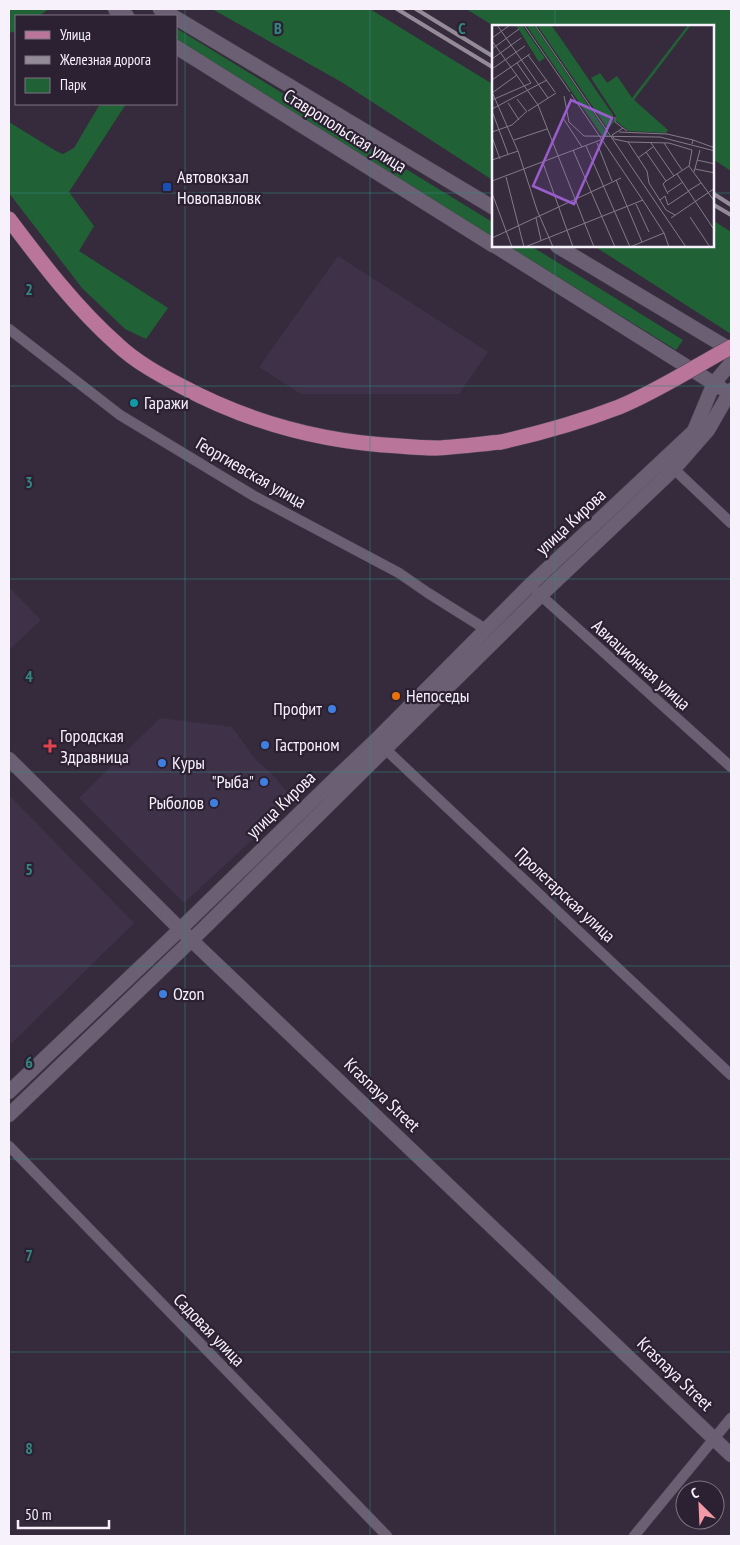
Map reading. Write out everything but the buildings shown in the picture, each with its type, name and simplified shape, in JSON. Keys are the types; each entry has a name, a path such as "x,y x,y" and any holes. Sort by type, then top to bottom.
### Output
{"main road":[{"path":"9,219 79,307 119,347 160,374 203,398 259,421 302,433 370,445 436,448 501,442 544,432 621,406 731,349"}],"street":[{"path":"160,9 171,15"},
{"name":"Ставропольская улица","path":"178,19 492,207"},
{"name":"Ставропольская улица","path":"178,48 492,245"},
{"name":"Ставропольская улица","path":"497,248 730,392"},
{"path":"560,248 731,349"},
{"name":"Георгиевская улица","path":"9,329 120,416 254,496 399,573 487,630"},
{"name":"улица Кирова","path":"9,1116 192,940 381,745 530,585 694,431 714,383 731,364"},
{"name":"улица Кирова","path":"9,1092 180,928 381,745 674,469 708,430 730,392"},
{"path":"674,469 731,523"},
{"name":"Авиационная улица","path":"530,585 731,767"},
{"name":"Пролетарская улица","path":"381,745 731,1075"},
{"name":"Krasnaya Street","path":"9,759 192,940 731,1455"},
{"name":"Садовая улица","path":"9,1146 387,1536"},
{"path":"634,1536 731,1418"}],"shaded area":[{"path":"338,256 488,352 459,394 301,394 259,367"},
{"path":"9,587 41,620 9,650"},
{"path":"160,718 232,727 255,759 274,776 294,801 184,903 79,798"},
{"path":"9,795 134,923 9,1046"}],"green space":[{"path":"9,9 49,9 40,15 15,15 15,31 9,33"},
{"path":"212,9 370,9 492,84 492,180 343,83"},
{"path":"466,9 731,9 731,171 715,161 715,25 492,25"},
{"path":"178,29 492,222 492,237 178,43"},
{"path":"99,105 125,105 69,192 94,226 79,251 168,308 146,339 125,329 82,288 9,193 9,122 63,154 74,148"},
{"path":"715,222 731,232 731,334 597,248 715,248"},
{"path":"511,248 534,248 683,340 676,350"}],"railway":[{"path":"397,9 492,67"},
{"path":"416,9 492,56"},
{"path":"715,195 731,205"},
{"path":"715,206 731,215"}],"place":[{"name":"Автовокзал Новопавловк","path":"167,187"},
{"name":"Гаражи","path":"134,403"},
{"name":"Непоседы","path":"396,696"},
{"name":"Профит","path":"332,709"},
{"name":"Гастроном","path":"265,745"},
{"name":"Городская Здравница","path":"50,746"},
{"name":"Куры","path":"162,763"},
{"name":"\"Рыба\"","path":"264,782"},
{"name":"Рыболов","path":"214,803"},
{"name":"Ozon","path":"163,994"}]}
